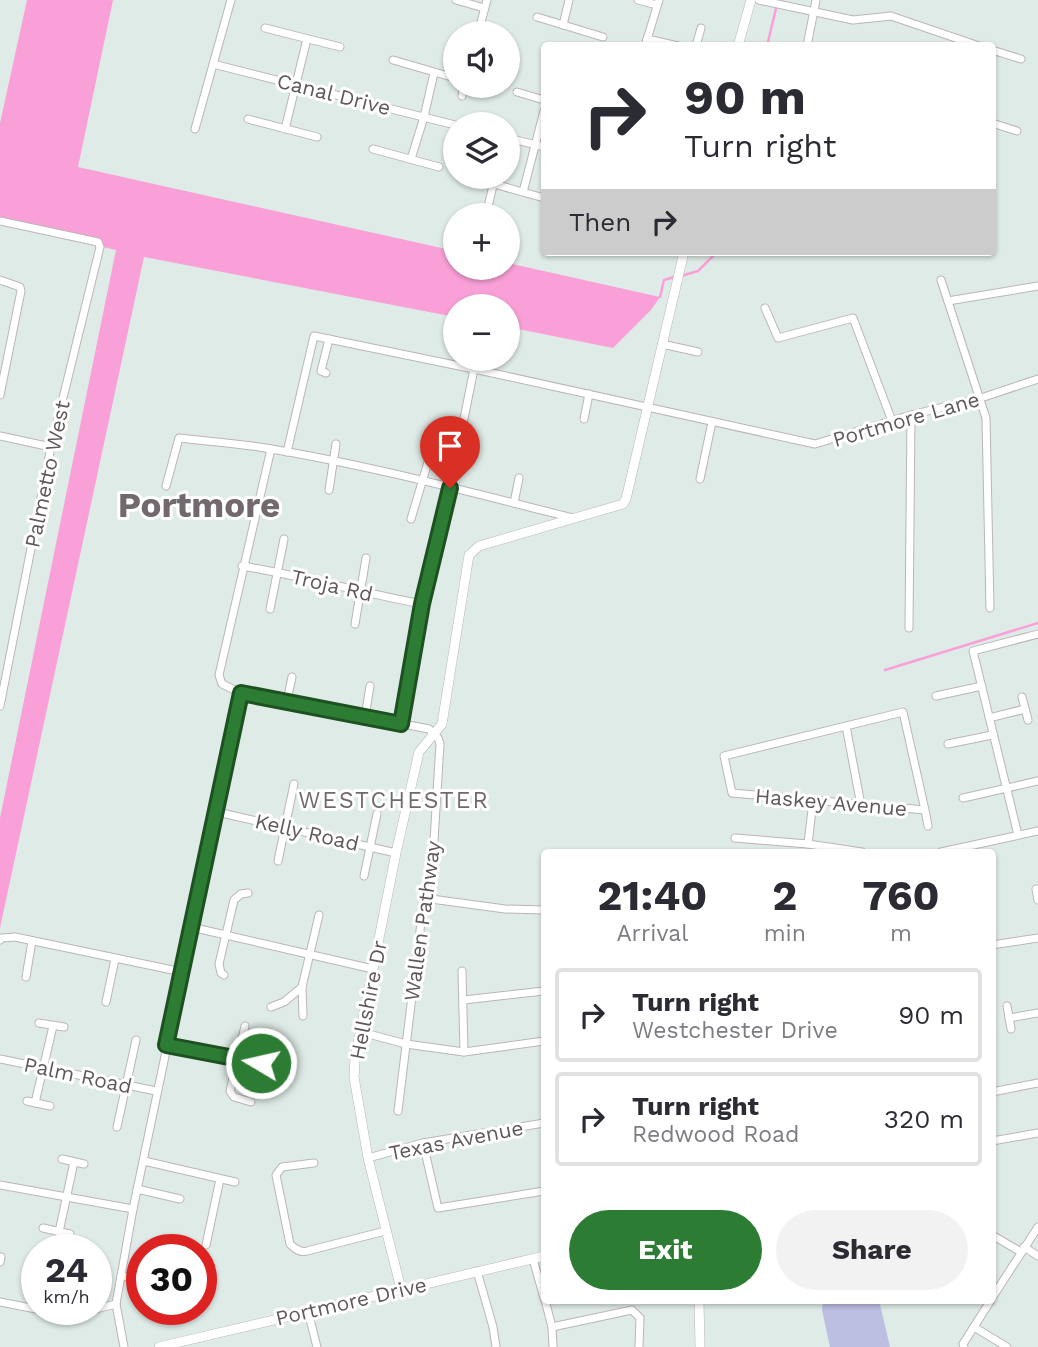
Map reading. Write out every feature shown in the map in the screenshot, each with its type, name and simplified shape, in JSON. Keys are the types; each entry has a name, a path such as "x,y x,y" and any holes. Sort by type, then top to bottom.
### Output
{"street":[{"path":"195,129 230,0"},
{"path":"457,0 485,4"},
{"path":"563,25 569,0"},
{"path":"638,0 658,3 646,42"},
{"path":"739,42 751,0"},
{"path":"759,0 853,20 891,16 967,42"},
{"path":"808,42 816,0"},
{"path":"537,18 603,37"},
{"path":"265,28 340,47"},
{"path":"697,42 701,28"},
{"path":"285,129 307,39"},
{"path":"996,51 1021,59"},
{"path":"393,60 443,75"},
{"name":"Canal Drive","path":"213,64 443,121"},
{"path":"411,159 424,117 433,73"},
{"path":"520,93 541,99"},
{"path":"248,119 317,137"},
{"path":"523,192 541,121"},
{"path":"996,124 1017,131"},
{"path":"520,141 541,146"},
{"path":"373,149 439,167"},
{"path":"516,189 541,197"},
{"name":"Palmetto West","path":"0,221 99,244 51,447 0,706"},
{"path":"271,449 242,566 219,676 222,684 241,693 429,729 434,733 442,724 469,555 479,546 623,504 626,499 683,256"},
{"path":"0,280 16,284 21,291 0,395"},
{"path":"941,280 986,418 990,608"},
{"path":"948,301 1038,286"},
{"path":"765,308 778,338 853,318 892,421"},
{"path":"287,453 314,336 329,339 321,371 326,373"},
{"name":"Portmore Lane","path":"329,339 443,363"},
{"path":"0,341 11,343"},
{"path":"662,344 698,352"},
{"path":"401,724 422,604 450,488 474,371"},
{"name":"Portmore Lane","path":"483,371 815,444 911,415 981,398 1038,379"},
{"path":"584,419 589,394"},
{"path":"909,628 911,415"},
{"path":"700,479 712,422"},
{"path":"0,436 51,447"},
{"path":"166,486 179,438 271,449 333,461 574,518"},
{"path":"330,490 337,444"},
{"path":"411,519 428,462"},
{"path":"514,503 519,478"},
{"path":"270,609 284,538"},
{"path":"355,624 366,558"},
{"name":"Troja Rd","path":"242,566 422,604"},
{"path":"1018,835 973,651 1038,634"},
{"path":"0,664 9,666"},
{"path":"287,701 292,677"},
{"path":"936,696 982,685"},
{"path":"366,717 370,686"},
{"path":"124,1347 116,1304 121,1276 156,1091 241,693"},
{"path":"1022,696 1028,720"},
{"path":"989,718 1025,709"},
{"path":"861,805 846,726 903,712 928,826"},
{"name":"Haskey Avenue","path":"846,726 724,756 733,793 925,810"},
{"name":"Hellshire Dr","path":"401,1289 368,1158 354,1077 396,853 419,752 434,733"},
{"name":"Wallen Pathway","path":"398,1111 424,898 433,857 440,744 434,733"},
{"path":"948,744 992,735"},
{"path":"963,798 1038,781"},
{"path":"278,861 295,784"},
{"path":"807,844 813,801"},
{"name":"Kelly Road","path":"217,811 396,853"},
{"path":"364,876 377,814"},
{"path":"955,849 1038,831"},
{"path":"735,838 842,849"},
{"path":"1036,888 1038,900"},
{"path":"224,975 219,969 233,900 247,893"},
{"path":"424,898 541,911"},
{"path":"303,1016 302,987 319,915"},
{"path":"191,927 373,969"},
{"path":"0,940 9,937 32,941 181,972"},
{"path":"996,944 1038,938"},
{"path":"26,977 32,941"},
{"path":"106,1002 116,959"},
{"path":"462,971 464,1052"},
{"path":"271,1007 284,1002 302,987"},
{"path":"464,1000 541,991"},
{"path":"1007,1006 1011,1030"},
{"path":"1009,1018 1038,1013"},
{"path":"39,1023 64,1027"},
{"path":"50,1106 31,1102 44,1067 53,1026"},
{"path":"244,1026 231,1093 234,1097 251,1102"},
{"path":"361,1032 406,1044 464,1052 541,1041"},
{"path":"117,1127 136,1040"},
{"path":"166,1045 261,1063"},
{"name":"Palm Road","path":"0,1059 156,1091"},
{"path":"996,1091 1038,1083"},
{"name":"Texas Avenue","path":"368,1158 423,1143 541,1123"},
{"path":"996,1140 1038,1133"},
{"path":"423,1143 438,1208 541,1191"},
{"path":"62,1159 83,1164"},
{"path":"144,1161 235,1182"},
{"path":"59,1232 74,1162"},
{"path":"314,1163 282,1167 276,1171 287,1231 293,1248 307,1251 386,1231"},
{"path":"208,1234 220,1179"},
{"path":"0,1185 133,1209"},
{"path":"137,1189 180,1199"},
{"path":"996,1290 1038,1227"},
{"path":"43,1228 70,1234"},
{"path":"996,1237 1038,1256"},
{"name":"Portmore Drive","path":"159,1347 541,1257"},
{"path":"533,1259 541,1286"},
{"path":"477,1271 496,1347"},
{"path":"121,1276 126,1277"},
{"path":"0,1302 21,1306"},
{"path":"112,1305 116,1304"},
{"path":"546,1304 552,1327 553,1347"},
{"path":"699,1304 700,1347"},
{"path":"964,1347 987,1304"},
{"path":"552,1327 632,1310 640,1318 639,1347"},
{"path":"309,1311 317,1347"},
{"path":"974,1327 1007,1347"}],"shaded area":[{"path":"27,0 113,0 78,167 443,248 443,280 520,280 520,266 660,297 651,310 613,348 520,329 520,294 443,294 443,315 144,257 0,928 0,818 116,250 0,224 0,123"},
{"path":"823,1304 880,1304 890,1347 830,1347"}],"waterway":[{"path":"768,42 778,0"},
{"path":"681,276 698,271 713,256"},
{"path":"660,297 664,280 674,277"},
{"path":"885,670 1038,623"}],"district":[{"name":"Portmore","path":"199,505"},
{"name":"WESTCHESTER","path":"394,800"}],"route":[{"path":"261,1063 166,1045 241,693 401,724 422,604 450,488"}]}
